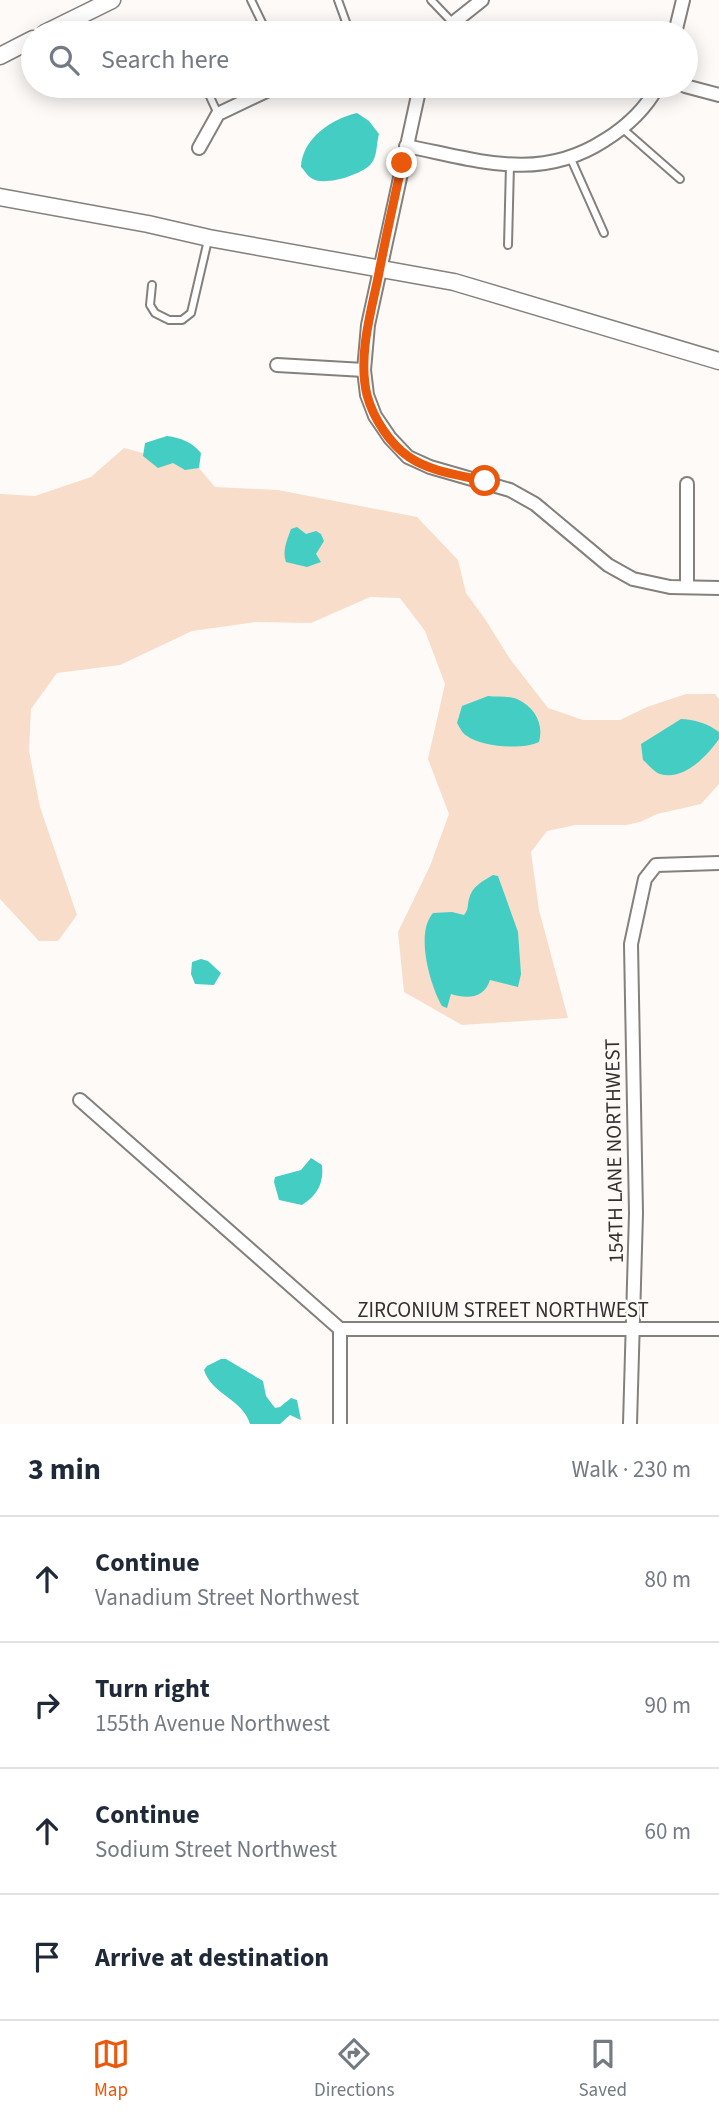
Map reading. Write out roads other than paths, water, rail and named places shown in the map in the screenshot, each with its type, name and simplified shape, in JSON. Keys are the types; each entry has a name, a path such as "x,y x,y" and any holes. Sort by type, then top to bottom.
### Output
{"street":[{"path":"69,21 112,0"},
{"path":"457,21 482,0"},
{"path":"678,21 683,0"},
{"path":"0,56 21,45"},
{"path":"698,89 719,95"},
{"path":"199,148 218,114 252,98"},
{"path":"416,98 368,324 364,370 367,395 376,416 390,438 408,457 430,467 510,490 535,503 608,565 633,579 654,585 719,588"},
{"path":"406,146 510,165 531,166 571,159 623,129 648,98"},
{"path":"0,197 482,288 719,361"},
{"path":"277,365 364,370"},
{"path":"687,484 687,587"},
{"name":"154TH LANE NORTHWEST","path":"630,1424 636,1213 631,944 645,879 656,865 719,863"},
{"name":"ZIRCONIUM STREET NORTHWEST","path":"80,1100 340,1329 719,1329"},
{"path":"340,1329 340,1424"}],"lane":[{"path":"251,0 261,21"},
{"path":"338,0 346,21"},
{"path":"431,0 444,21"},
{"path":"211,98 218,114"},
{"path":"623,129 680,179"},
{"path":"571,159 604,233"},
{"path":"508,245 510,165"},
{"path":"152,285 150,305 155,313 169,320 182,320 191,313 209,238"}],"water":[{"path":"357,113 369,121 379,134 373,162 365,169 342,178 318,181 311,178 301,167 312,139 328,125"},
{"path":"167,436 186,441 198,449 201,453 199,468 185,470 173,463 158,468 143,456 145,443"},
{"path":"297,527 306,534 316,531 321,534 324,541 316,554 321,562 307,567 286,562 287,541 291,529"},
{"path":"488,696 514,698 529,707 539,723 539,742 523,746 502,746 482,743 465,735 457,723 462,706"},
{"path":"681,719 711,727 719,732 719,739 708,753 686,770 678,774 660,774 643,760 641,744"},
{"path":"493,875 498,876 518,932 521,974 518,987 490,980 484,991 474,996 451,994 447,1008 442,1006 429,973 425,946 428,922 433,913 452,912 464,915 478,884"},
{"path":"201,959 208,961 221,973 214,985 195,984 191,974 192,962"},
{"path":"311,1158 322,1165 321,1182 316,1192 302,1205 279,1200 275,1177 301,1170"},
{"path":"221,1359 226,1359 263,1381 266,1396 275,1408 291,1398 297,1400 301,1420 290,1415 280,1424 250,1424 241,1409 214,1385 204,1370"}]}
